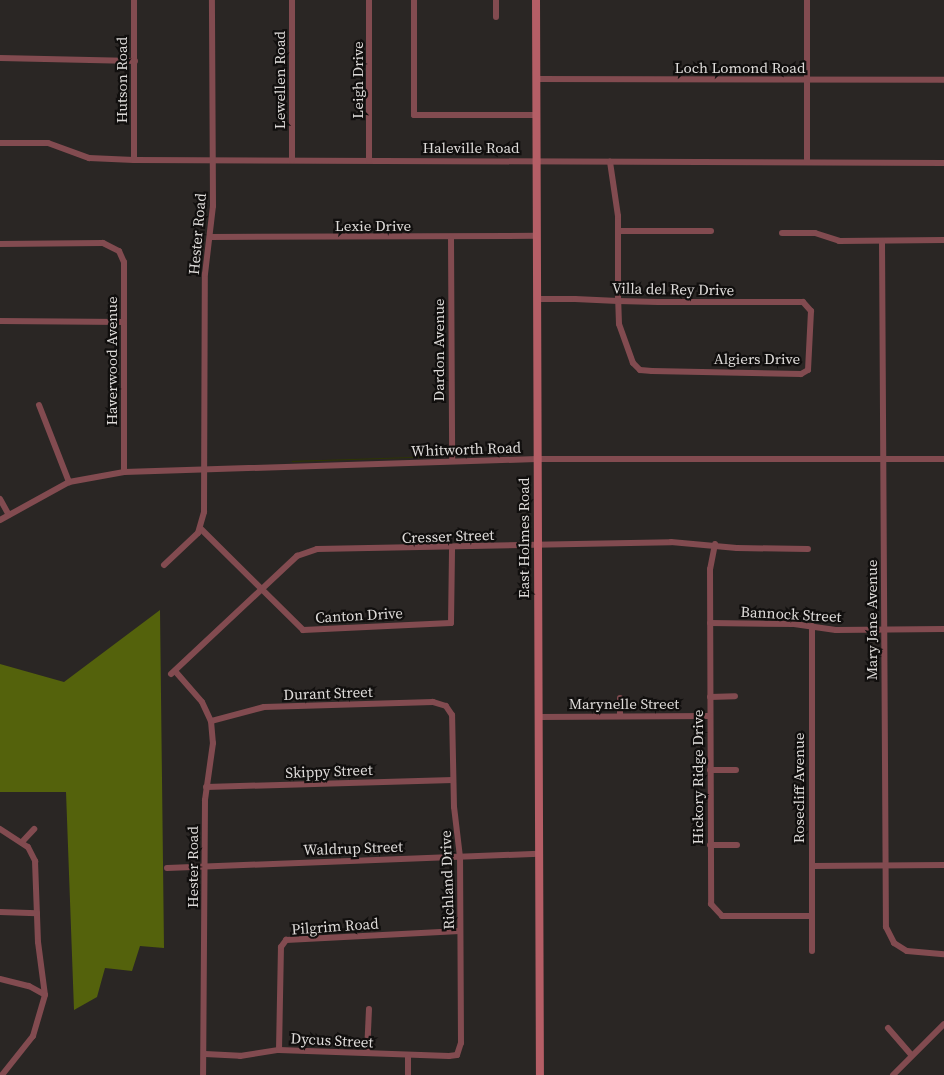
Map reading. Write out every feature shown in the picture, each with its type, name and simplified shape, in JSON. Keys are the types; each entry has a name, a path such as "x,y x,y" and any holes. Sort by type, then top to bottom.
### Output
{"main road":[{"name":"East Holmes Road","path":"536,0 540,1075"}],"street":[{"name":"Hutson Road","path":"134,0 134,160"},
{"name":"Hester Road","path":"200,528 204,470 205,274 210,237 213,160 212,0"},
{"name":"Lewellen Road","path":"292,0 292,160"},
{"name":"Leigh Drive","path":"369,0 369,160"},
{"path":"414,0 414,115 536,115"},
{"path":"496,0 496,17"},
{"path":"807,0 807,162"},
{"path":"0,58 135,61"},
{"name":"Loch Lomond Road","path":"536,79 944,80"},
{"name":"Haleville Road","path":"0,143 48,143 89,158 134,160 944,163"},
{"path":"610,162 619,231 618,301"},
{"path":"619,231 711,231"},
{"path":"782,233 815,233 836,240 944,240"},
{"name":"Lexie Drive","path":"210,237 537,236"},
{"name":"Dardon Avenue","path":"451,238 452,461"},
{"name":"Mary Jane Avenue","path":"882,241 886,927 892,942 907,951 944,954"},
{"name":"Haverwood Avenue","path":"0,244 103,243 119,251 124,262 124,472"},
{"name":"Villa del Rey Drive","path":"537,299 802,302 808,306"},
{"name":"Algiers Drive","path":"618,301 620,329 633,363 640,370 805,373 811,359 808,306"},
{"path":"0,321 124,322"},
{"path":"39,405 69,482"},
{"name":"Whitworth Road","path":"0,520 69,482 124,472 537,459 944,459"},
{"path":"0,499 9,515"},
{"path":"164,565 200,528"},
{"name":"Canton Drive","path":"200,528 303,630 451,623 452,549"},
{"name":"Cresser Street","path":"173,673 265,590 297,556 317,549 452,549 538,544 715,544 737,549 808,549"},
{"name":"Hickory Ridge Drive","path":"715,544 710,569 711,904 714,912 722,916 812,916"},
{"name":"Bannock Street","path":"710,623 944,629"},
{"name":"Rosecliff Avenue","path":"812,626 812,951"},
{"name":"Hester Road","path":"173,673 202,702 211,721 213,743 206,787 203,1075"},
{"path":"710,697 735,696"},
{"path":"620,698 620,716"},
{"name":"Durant Street","path":"211,721 264,707 433,702 446,706"},
{"name":"Richland Drive","path":"446,706 452,715 453,780 460,857 461,1043 457,1055"},
{"name":"Marynelle Street","path":"539,717 710,716"},
{"path":"710,770 736,770"},
{"name":"Skippy Street","path":"206,787 453,780"},
{"path":"0,829 22,842 35,861 37,914 45,995 33,1036 20,1058 2,1075"},
{"path":"22,842 34,829"},
{"path":"710,845 737,844"},
{"name":"Waldrup Street","path":"167,868 539,854"},
{"path":"812,866 944,865"},
{"path":"0,912 37,914"},
{"name":"Pilgrim Road","path":"279,1050 281,947 286,940 460,931"},
{"path":"0,979 29,986 45,995"},
{"path":"367,1053 369,1009"},
{"path":"893,1075 911,1054 944,1024"},
{"path":"888,1028 911,1054"},
{"name":"Dycus Street","path":"205,1054 240,1056 279,1050 408,1057 457,1055"},
{"path":"408,1057 408,1075"}],"green space":[{"path":"444,456 438,457 292,462 292,461"},
{"path":"160,610 164,948 140,946 132,971 105,968 97,997 74,1010 66,792 0,792 0,664 64,682"}]}
